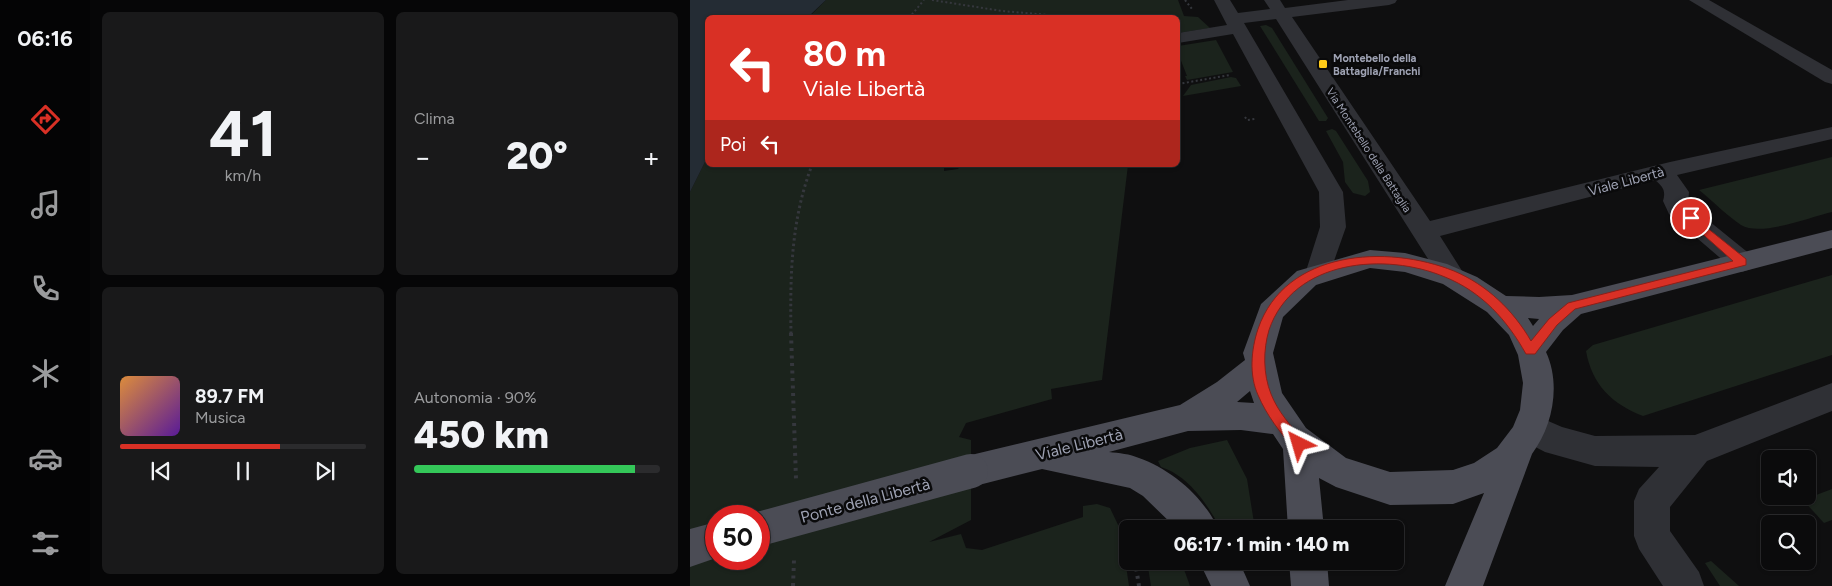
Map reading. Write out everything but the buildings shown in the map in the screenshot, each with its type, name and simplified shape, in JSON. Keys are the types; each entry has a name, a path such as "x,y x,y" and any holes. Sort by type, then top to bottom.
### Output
{"main road":[{"path":"1499,306 1538,308 1572,306 1832,239"},
{"path":"1464,586 1524,440 1539,402 1538,376 1530,350 1517,326 1499,306 1476,288 1451,274 1424,265 1397,260 1370,259 1344,263 1319,271 1298,283 1280,299 1267,319 1259,342 1258,367 1264,394 1288,432 1326,465 1358,481 1394,490 1413,491 1431,491 1465,485 1494,472 1524,440"},
{"path":"1530,350 1553,322 1572,306"},
{"name":"Viale Libertà","path":"1188,417 1228,391 1258,367"},
{"name":"Viale Libertà","path":"971,471 1188,417 1241,416 1288,432"},
{"path":"1288,432 1304,520"},
{"path":"1036,455 1059,456 1137,473 1155,484 1182,506 1193,520"},
{"name":"Ponte della Libertà","path":"770,526 971,471"},
{"path":"690,548 705,543"},
{"path":"1223,570 1231,586"},
{"path":"1309,570 1310,586"}],"street":[{"path":"1222,0 1331,192 1333,227 1319,271"},
{"path":"1180,38 1236,24 1276,6 1389,0"},
{"path":"1697,0 1832,78"},
{"name":"Via Montebello della Battaglia","path":"1276,6 1451,274"},
{"name":"Viale Libertà","path":"1422,232 1832,133"},
{"path":"1660,173 1672,182 1677,192 1675,201 1678,208 1742,262"},
{"path":"1524,440 1557,441 1595,451 1653,452 1695,450 1832,397"},
{"path":"1686,586 1652,536 1652,501 1695,450"}],"path":[{"path":"912,15 924,0"},
{"path":"932,0 1002,11 1049,15"},
{"path":"1185,0 1192,10"},
{"path":"1180,84 1238,74"},
{"path":"796,482 789,282 793,232 803,185 811,167"},
{"path":"793,586 794,555"},
{"path":"1137,570 1140,586"}],"shaded area":[{"path":"690,0 826,0 810,15 705,15 705,162 690,192"},
{"path":"826,0 1178,0 1184,16 1198,17 1210,28 1180,33 1180,15 811,15"},
{"path":"1266,25 1272,28 1328,118 1326,121 1319,121 1260,26"},
{"path":"1216,40 1233,72 1187,80 1180,58 1180,46"},
{"path":"1231,77 1236,78 1241,86 1183,96 1191,85"},
{"path":"1332,129 1336,131 1368,181 1370,192 1365,196 1353,193 1345,182 1343,162 1326,131"},
{"path":"1832,157 1832,212 1786,225 1761,229 1741,225 1699,190"},
{"path":"705,162 705,167 944,167 944,171 958,169 960,167 1128,167 1102,380 1051,389 1052,399 966,423 959,437 971,440 971,520 929,542 961,534 966,548 982,550 1083,517 1083,506 1097,504 1110,508 1119,527 1119,570 1127,570 1129,586 690,586 690,192"},
{"path":"1832,275 1832,355 1643,416 1622,406 1613,399 1605,392 1593,374 1586,351 1593,345"},
{"path":"1227,440 1247,479 1254,520 1216,520 1189,484 1171,471 1161,467 1158,461 1190,448"},
{"path":"1832,489 1832,520 1824,523 1808,505 1816,505 1816,495"},
{"path":"1711,561 1739,586 1720,586 1705,563"},
{"path":"1148,570 1184,570 1190,586 1151,586"}],"place":[{"name":"Montebello della Battaglia/Franchi","path":"1323,64"}],"route":[{"path":"1299,444 1278,420 1264,394 1258,367 1259,342 1267,319 1280,299 1298,283 1319,271 1344,263 1370,259 1397,260 1424,265 1451,274 1476,288 1499,306 1517,326 1530,350 1553,322 1572,306 1742,262 1691,218"}]}
